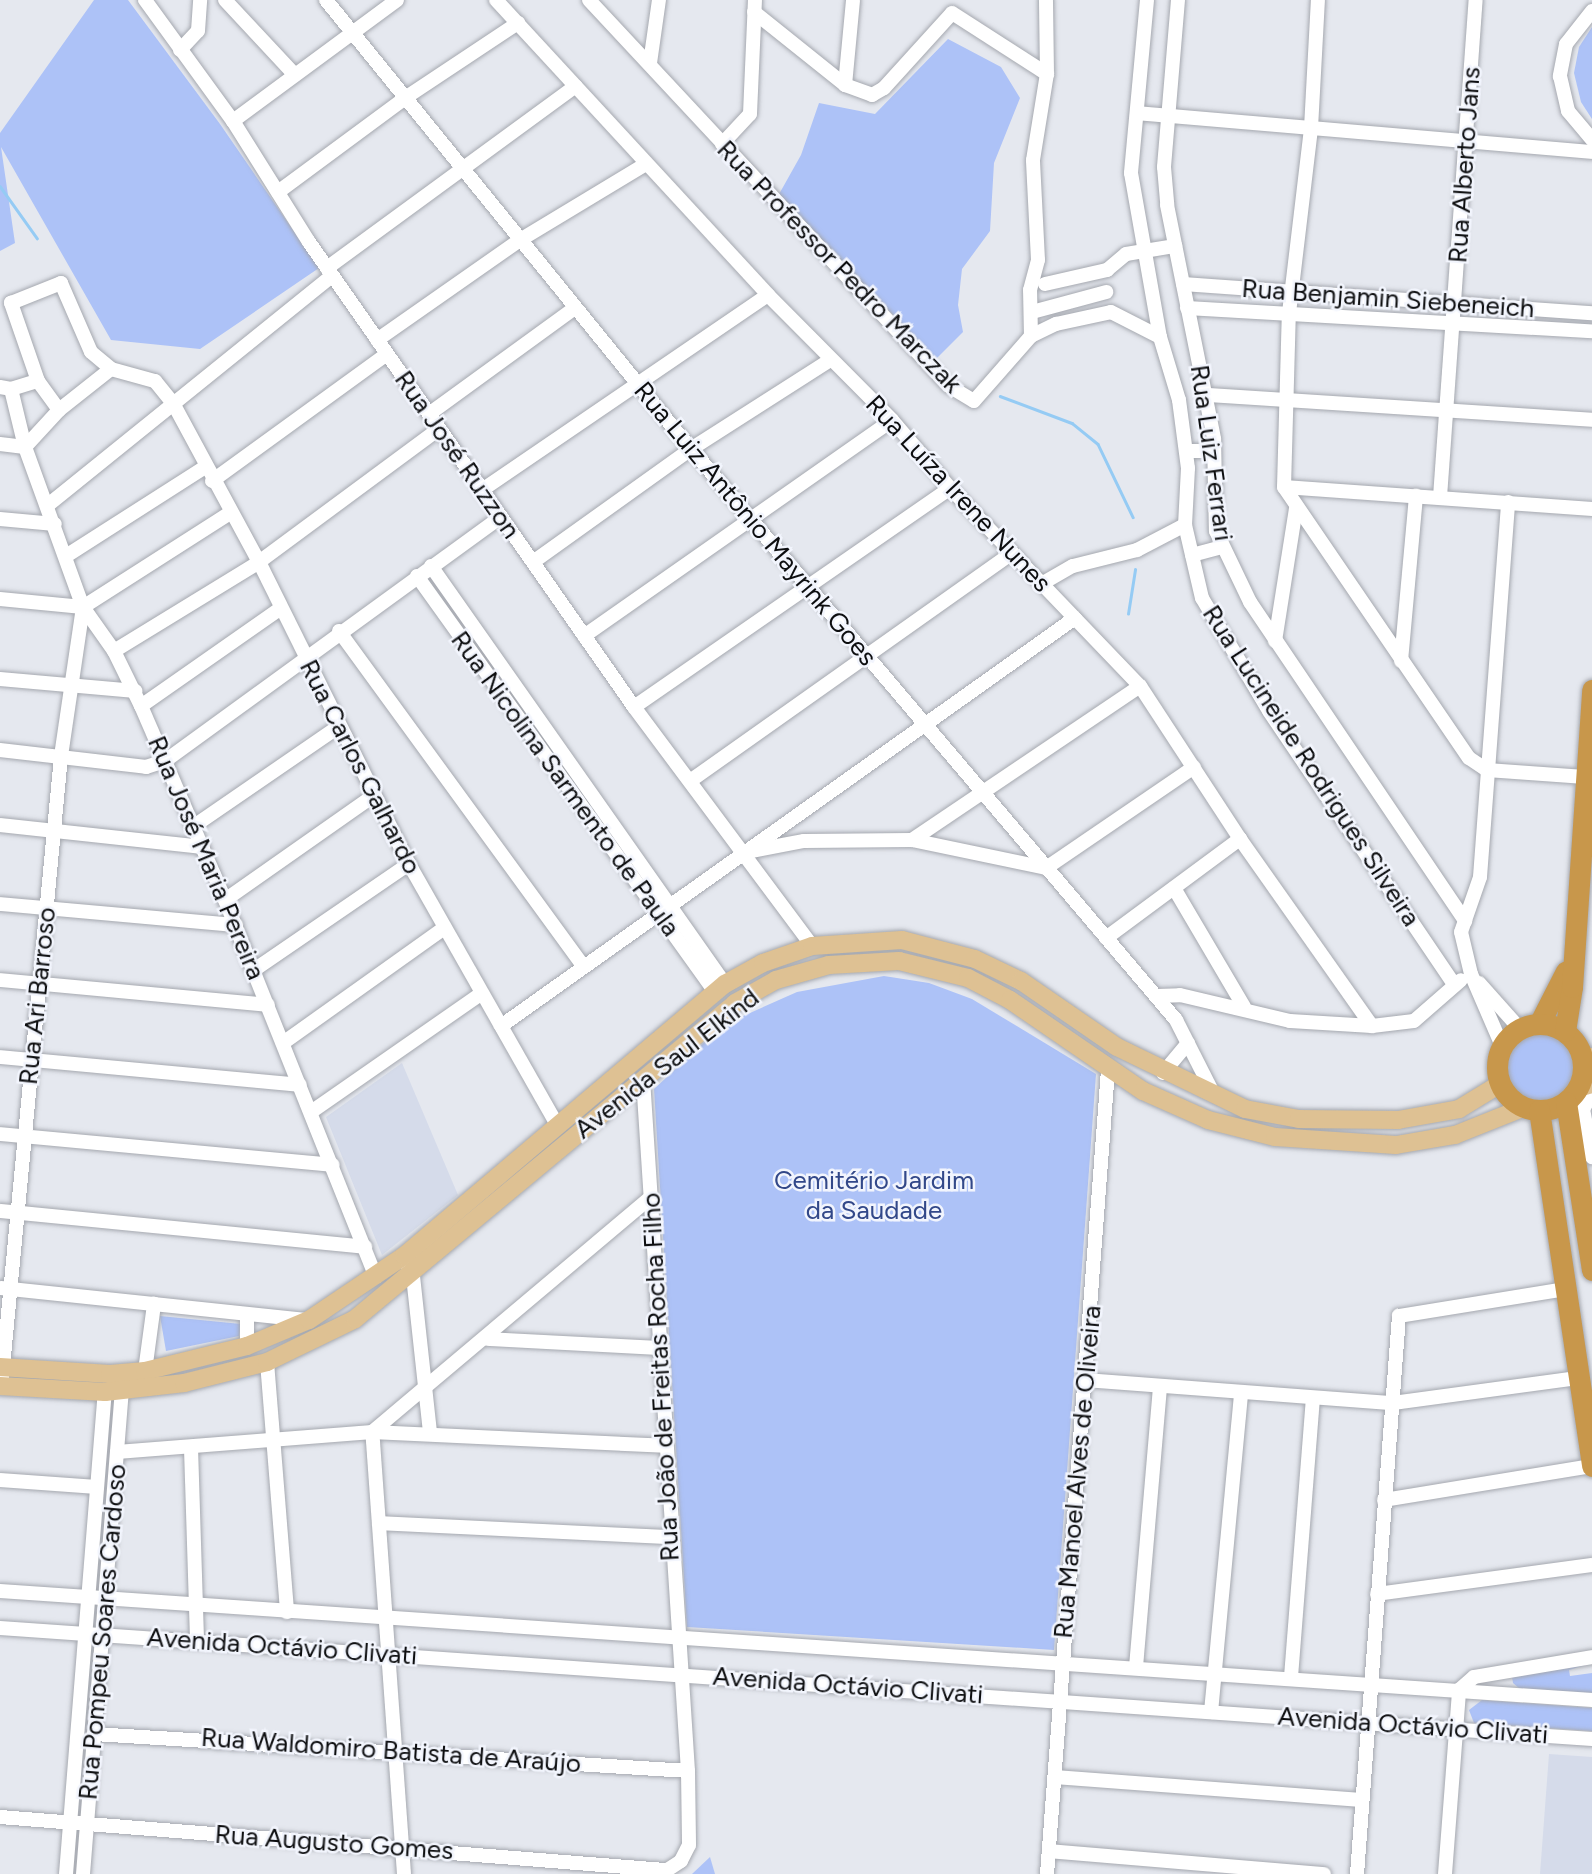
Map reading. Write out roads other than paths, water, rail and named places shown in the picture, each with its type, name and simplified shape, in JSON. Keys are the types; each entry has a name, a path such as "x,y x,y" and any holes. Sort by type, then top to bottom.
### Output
{"highway":[{"path":"1564,1031 1572,988 1572,953 1592,690"},
{"path":"1572,953 1559,991 1530,1026 1502,1046 1497,1059 1500,1084 1532,1109 1565,1289 1592,1466"},
{"path":"1530,1026 1564,1031 1587,1058 1582,1092 1592,1270"},
{"path":"1532,1109 1582,1092"}],"main road":[{"name":"Avenida Saul Elkind","path":"1,1377 110,1374 183,1364 247,1346 309,1320 404,1256 720,988 763,963 812,946 902,940 975,959 1021,981 1117,1048 1163,1073 1245,1109 1299,1119 1377,1122 1459,1109 1500,1084"},
{"path":"776,980 810,962 812,946"},
{"name":"Avenida Saul Elkind","path":"1,1377 114,1391 184,1383 267,1362 355,1319 413,1276 735,1003 776,980 852,962 899,961 946,970 1010,1000 1108,1070 1172,1106 1208,1120 1300,1142 1409,1144 1463,1133 1532,1109"},
{"path":"643,1079 643,1065 665,1037"},
{"path":"1108,1070 1113,1062 1122,1060 1146,1072 1163,1073"},
{"path":"183,1364 184,1383"},
{"path":"114,1391 113,1380 145,1371"}],"street":[{"name":"Rua José Ruzzon","path":"145,0 233,121 330,272 634,707 745,852 812,946"},
{"path":"180,50 198,31 200,0"},
{"path":"225,0 293,73"},
{"name":"Rua Luiz Antônio Mayrink Goes","path":"327,0 636,383 923,725 1157,996 1188,1043 1216,1098"},
{"path":"233,121 293,73 397,0"},
{"name":"Rua Luíza Irene Nunes","path":"496,0 768,295 892,420 950,488 1140,686 1240,839 1372,1026"},
{"name":"Rua Professor Pedro Marczak","path":"589,0 961,397 979,399 1031,335"},
{"path":"650,63 659,0"},
{"path":"845,85 853,0"},
{"path":"1046,0 1047,74 1033,160 1038,260 1056,324"},
{"name":"Rua Lucineide Rodrigues Silveira","path":"1147,0 1131,173 1142,252 1160,337 1179,400 1187,451 1185,524 1202,598 1217,630 1454,984"},
{"name":"Rua Luiz Ferrari","path":"1178,0 1164,167 1175,246 1208,396 1214,451 1216,531 1222,547 1275,641 1465,921"},
{"path":"1318,0 1311,128 1289,313 1284,486 1296,508 1469,758 1487,771 1585,777"},
{"name":"Rua Alberto Jans","path":"1440,497 1468,145 1476,0"},
{"path":"755,6 845,85 872,95 884,88 952,7 1047,74"},
{"path":"722,144 750,114 755,6"},
{"path":"1592,11 1566,44 1560,76 1569,111 1592,140"},
{"path":"278,192 405,98 518,23"},
{"path":"48,505 330,272 576,86"},
{"path":"1137,113 1468,145 1592,152"},
{"path":"377,340 520,240 646,164"},
{"path":"1045,284 1107,270 1126,254 1175,246"},
{"path":"1038,260 1030,290 1031,335 1056,324 1111,312 1160,337"},
{"path":"1107,270 1105,292 1111,312"},
{"path":"0,444 25,447 59,410 111,369 90,352 61,284 11,303 37,381 59,410"},
{"name":"Rua Benjamin Siebeneich","path":"1183,284 1592,313"},
{"path":"1032,312 1105,292"},
{"path":"482,489 768,295"},
{"path":"429,414 575,308"},
{"name":"Rua Benjamin Siebeneich","path":"1187,308 1453,321 1592,331"},
{"path":"212,481 387,354"},
{"path":"533,562 691,449 830,360"},
{"name":"Rua Carlos Galhardo","path":"111,369 155,381 173,403 212,481 259,562 303,657 409,864 557,1125"},
{"path":"6,388 37,381"},
{"name":"Rua José Maria Pereira","path":"6,388 83,607 114,651 135,691 236,925 376,1277"},
{"path":"1208,396 1592,420"},
{"path":"584,636 892,420"},
{"path":"114,651 259,562 439,429"},
{"path":"1187,451 1214,451"},
{"path":"66,556 205,467"},
{"path":"1284,486 1592,509"},
{"path":"634,707 950,488"},
{"path":"1401,661 1416,496"},
{"path":"1502,1046 1461,944 1465,921 1480,877 1508,502"},
{"path":"1275,641 1296,508"},
{"path":"0,599 83,607 230,513"},
{"path":"0,750 146,767 165,761 303,657 501,517"},
{"path":"0,519 55,524"},
{"path":"1043,583 1073,566 1138,550 1185,524"},
{"path":"1192,555 1222,547"},
{"path":"690,781 1012,553"},
{"name":"Rua Nicolina Sarmento de Paula","path":"431,566 662,910"},
{"name":"Rua Nicolina Sarmento de Paula","path":"417,576 720,988"},
{"name":"Rua Ari Barroso","path":"1,1377 5,1288 18,1213 61,756 69,687 83,607"},
{"path":"141,706 281,608"},
{"path":"501,1026 1074,618"},
{"path":"339,631 583,966"},
{"path":"0,679 135,691"},
{"path":"912,840 1140,686"},
{"path":"194,826 338,727"},
{"path":"745,852 804,841 912,840 1045,868 1194,767"},
{"path":"225,900 373,796"},
{"path":"793,818 804,841"},
{"path":"0,825 203,847"},
{"path":"1106,938 1240,839"},
{"path":"254,970 409,864"},
{"path":"1174,888 1244,1007"},
{"path":"0,904 236,925"},
{"path":"283,1043 444,928"},
{"path":"1157,996 1180,995 1244,1007 1290,1021 1372,1026 1414,1021 1454,984 1471,974"},
{"path":"1471,974 1530,1026"},
{"path":"0,980 268,1005"},
{"path":"311,1112 481,994"},
{"path":"1163,1073 1179,1059 1188,1043"},
{"path":"0,1057 300,1085"},
{"name":"Rua Manoel Alves de Oliveira","path":"1047,1874 1108,1070"},
{"name":"Rua João de Freitas Rocha Filho","path":"643,1079 657,1348 688,1771 689,1845 681,1861 663,1872"},
{"path":"0,1134 332,1165"},
{"path":"372,1432 427,1383 488,1339 650,1198"},
{"path":"0,1211 365,1247"},
{"path":"404,1256 413,1276 427,1383 430,1432"},
{"path":"5,1288 309,1320"},
{"path":"1357,1874 1399,1316 1565,1289"},
{"path":"145,1371 154,1304"},
{"path":"247,1314 247,1346"},
{"path":"488,1339 657,1348"},
{"path":"267,1362 287,1612"},
{"path":"1085,1380 1160,1388 1393,1404 1579,1378"},
{"path":"1136,1667 1160,1388"},
{"name":"Rua Pompeu Soares Cardoso","path":"83,1874 117,1452 114,1391"},
{"name":"Rua Pompeu Soares Cardoso","path":"66,1874 97,1487 114,1391"},
{"path":"1211,1712 1241,1393"},
{"path":"1291,1677 1313,1399"},
{"path":"372,1432 404,1874"},
{"path":"117,1452 372,1432 430,1432 665,1446"},
{"path":"191,1448 198,1605 197,1641"},
{"path":"1384,1500 1592,1466"},
{"path":"0,1480 97,1487"},
{"path":"379,1523 670,1537"},
{"path":"1377,1594 1592,1564"},
{"name":"Avenida Octávio Clivati","path":"0,1591 386,1620 1063,1661 1592,1700"},
{"name":"Avenida Octávio Clivati","path":"0,1628 1592,1739"},
{"path":"1445,1874 1459,1690 1474,1677 1592,1657"},
{"name":"Rua Waldomiro Batista de Araújo","path":"94,1734 395,1750 688,1771"},
{"path":"1055,1777 1361,1800"},
{"name":"Rua Augusto Gomes","path":"0,1817 402,1846 663,1872"},
{"path":"1049,1852 1324,1874"}],"waterway":[{"path":"0,186 37,238"},
{"path":"1000,396 1072,423 1098,444 1133,517"},
{"path":"1128,614 1135,570"}],"park label":[{"name":"Cemitério Jardim da Saudade","path":"874,1196"}]}
